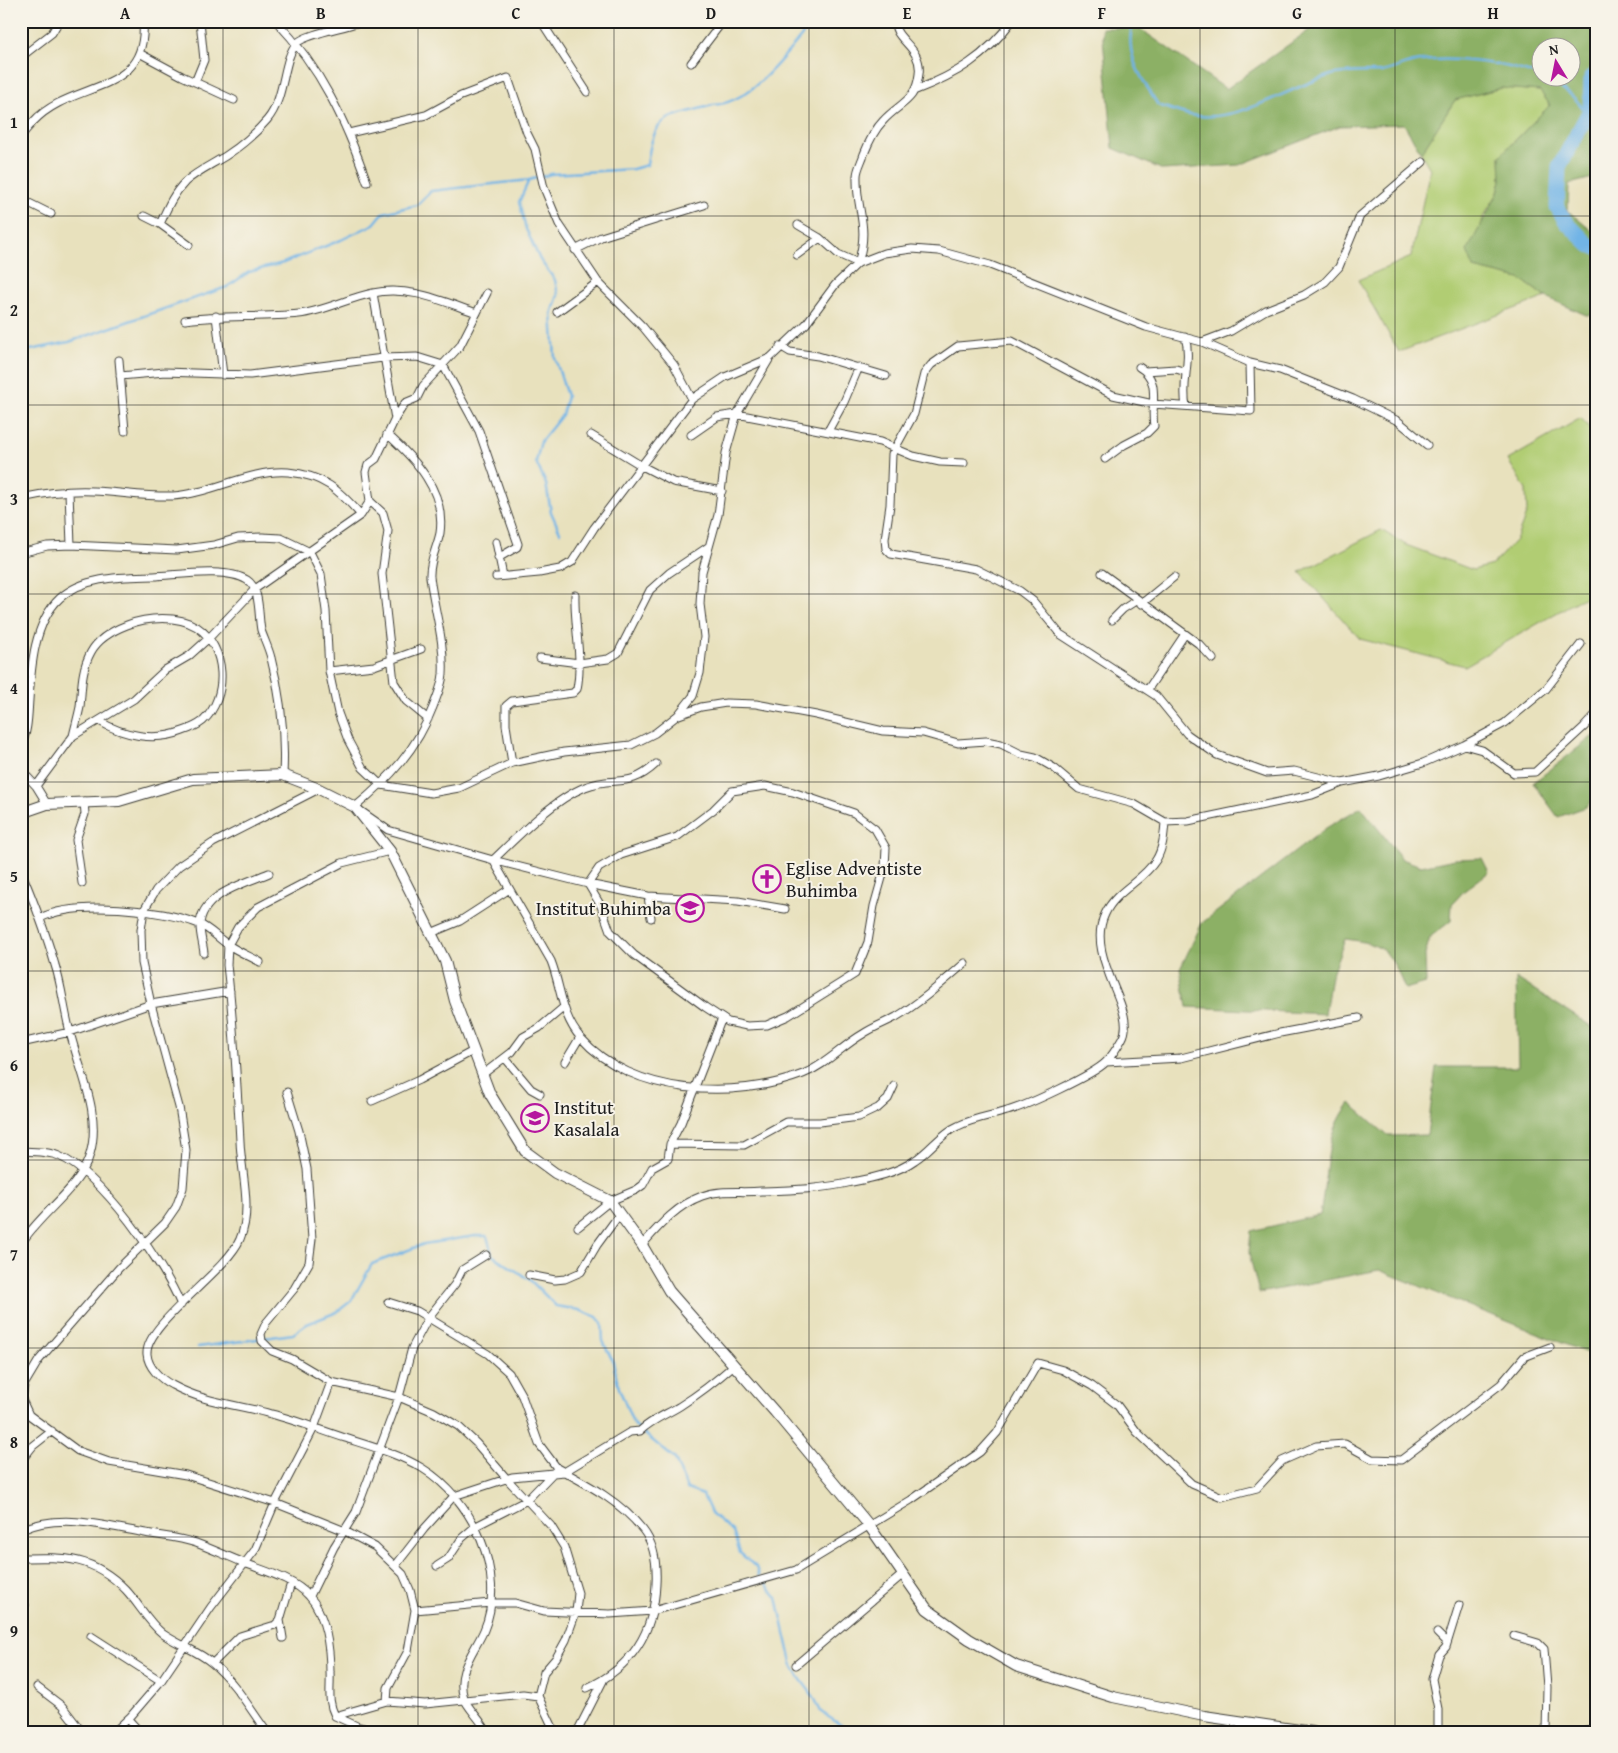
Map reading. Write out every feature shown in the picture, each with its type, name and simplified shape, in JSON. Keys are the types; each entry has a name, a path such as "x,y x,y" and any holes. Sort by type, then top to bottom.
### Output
{"street":[{"path":"21,57 52,33 59,21"},
{"path":"22,134 40,115 62,100 99,87 127,73 141,54 143,21"},
{"path":"195,82 204,60 200,21"},
{"path":"276,21 297,43 335,102 367,182"},
{"path":"160,224 171,200 186,182 250,138 268,118 280,98 288,59 297,43 312,35 344,28 362,21"},
{"path":"541,21 587,92"},
{"path":"691,63 723,21"},
{"path":"858,263 865,232 857,175 865,151 883,121 906,102 916,90 920,73 918,57 898,35 896,21"},
{"path":"916,90 969,66 1002,35 1012,21"},
{"path":"141,54 234,100"},
{"path":"349,133 426,115 461,96 508,78 526,133 535,149 542,182 560,224 575,250 598,282 643,327 668,358 692,399"},
{"path":"1202,342 1231,331 1266,310 1304,295 1325,282 1339,268 1360,216 1423,162"},
{"path":"21,199 51,214"},
{"path":"575,250 601,237 704,205"},
{"path":"144,216 160,224 189,245"},
{"path":"798,225 820,238 838,254 858,263"},
{"path":"797,255 820,238"},
{"path":"678,716 692,696 700,673 704,637 700,604 702,572 722,491 726,453 737,414 770,358 780,346 806,324 835,285 858,263 884,254 912,249 939,252 990,265 1137,324 1202,342 1250,363 1280,370 1353,399 1398,421 1427,446"},
{"path":"557,312 598,282"},
{"path":"185,320 216,316 281,316 310,313 373,293 397,291 413,293 477,313"},
{"path":"373,293 395,419"},
{"path":"428,719 399,693 394,682 390,660 382,574 388,531 383,513 370,502 366,472 368,465 376,460 387,434 405,402 417,398 423,386 460,346 487,293"},
{"path":"216,316 223,375"},
{"path":"1185,337 1188,347 1184,395 1186,406"},
{"path":"1250,363 1251,411 1153,404 1113,395 1012,341 958,346 931,365 924,374 914,414 894,448 891,462 890,505 885,539 886,549 891,554 964,566 991,575 1020,591 1033,601 1060,634 1148,689 1187,734 1217,755 1267,773 1294,772 1342,783"},
{"path":"780,346 790,352 818,356 886,376"},
{"path":"120,376 165,372 250,375 383,358 417,357 443,365 479,432 518,544 498,558"},
{"path":"496,542 500,576 560,569 572,562 594,528 692,399 725,378 770,358"},
{"path":"119,360 125,432"},
{"path":"828,431 844,402 859,367"},
{"path":"1105,459 1152,429 1153,383 1142,369 1176,369 1186,372"},
{"path":"691,435 717,417 737,414 880,442 931,460 964,463"},
{"path":"355,807 381,785 403,761 428,719 441,686 443,675 438,612 430,576 432,554 438,542 440,514 429,480 422,469 387,434"},
{"path":"591,435 642,466 673,482 722,491"},
{"path":"21,498 91,491 174,496 209,490 239,479 287,472 318,478 338,490 361,515"},
{"path":"69,492 71,545"},
{"path":"73,736 134,700 165,670 189,656 209,638 255,589 361,515 370,502"},
{"path":"21,553 47,546 71,545 178,550 214,545 238,538 262,537 281,538 310,552 321,574 329,671 338,713 348,740 363,768 381,785 431,792 459,788 512,763 564,752 630,745 655,733 678,716 701,707 726,703 756,704 816,715 882,731 923,733 958,742 986,741 1001,744 1048,764 1079,789 1134,804 1165,822 1220,816 1312,795 1342,783 1379,776 1423,763 1464,746 1505,722 1546,689 1581,644"},
{"path":"540,658 579,663 608,659 618,653 650,590 670,573 709,547"},
{"path":"21,745 28,717 30,680 44,618 60,598 75,587 95,581 136,576 217,573 238,575 249,581 255,589 262,630 271,658 280,706 284,749 283,775"},
{"path":"1102,573 1139,602 1199,644 1213,659"},
{"path":"1112,620 1123,609 1156,594 1174,577"},
{"path":"512,763 506,725 506,706 512,701 522,698 573,693 577,689 579,663 574,620 575,595"},
{"path":"36,786 73,736 80,708 81,676 92,650 113,630 134,622 154,618 176,620 196,627 209,638 219,659 222,682 215,705 202,722 182,732 157,736 128,734 113,729 99,721"},
{"path":"1148,689 1185,634"},
{"path":"329,671 374,666 421,649"},
{"path":"1464,746 1482,750 1514,773 1534,772 1597,713"},
{"path":"492,860 533,822 585,787 628,781 643,776 656,764"},
{"path":"21,770 36,786 47,804"},
{"path":"21,813 47,804 118,801 193,779 283,775 319,788 355,807 388,830 492,860 588,884 648,896 738,901 785,909"},
{"path":"765,786 793,792 854,813 875,829 886,848 885,867 874,906 868,942 855,974 788,1016 767,1025 747,1026 728,1022 634,955 610,931 601,906 588,884 598,868 621,855 677,837 713,810 732,791 765,786"},
{"path":"319,788 213,843 179,866 156,890 144,910 141,930 142,962 151,1004 179,1107 186,1150 183,1188 176,1207 166,1223 118,1268 39,1360 24,1385 22,1400 29,1415 78,1452 109,1462 186,1475 276,1504 346,1531 375,1547 396,1565 403,1574 410,1590 415,1610 408,1651 388,1688 387,1701"},
{"path":"82,883 76,840 85,814 84,801"},
{"path":"355,807 390,851 445,961 455,1001 490,1094 525,1151 555,1173 610,1201 642,1245 669,1291 868,1524 926,1609 968,1639 1016,1666 1113,1697 1204,1716 1313,1732"},
{"path":"642,1245 663,1222 683,1206 704,1196 849,1183 888,1173 915,1160 956,1126 982,1117 1009,1111 1076,1080 1106,1062 1123,1037 1126,1022 1103,958 1099,936 1104,914 1118,894 1141,877 1156,860 1163,844 1165,822"},
{"path":"390,851 342,863 258,907 238,927 228,944 227,965 246,1221 240,1241 226,1259 152,1335 147,1352 152,1368 169,1384 205,1400 270,1413 381,1450 421,1467 441,1481 476,1526 487,1558 491,1582 491,1603 484,1630 472,1650 464,1670 464,1699 481,1719 487,1732"},
{"path":"492,860 508,890 536,931 551,961 557,977 558,993 580,1037 605,1059 640,1077 668,1086 738,1088 778,1082 805,1073 832,1058 862,1034 897,1016 933,991 965,963"},
{"path":"21,871 40,918 56,966 70,1032 88,1092 93,1131 91,1154 82,1173 30,1230 21,1244"},
{"path":"204,953 200,924 205,910 220,894 269,873"},
{"path":"431,933 460,920 508,890"},
{"path":"648,896 651,918"},
{"path":"40,918 63,910 105,908 144,910 200,924 228,944 260,962"},
{"path":"21,1044 70,1032 151,1004 230,991"},
{"path":"482,1074 505,1058 517,1047 523,1037 539,1028 564,1007"},
{"path":"578,1227 610,1201 643,1185 652,1168 668,1159 670,1144 681,1123 722,1018"},
{"path":"1106,1062 1181,1058 1280,1033 1359,1018"},
{"path":"565,1062 580,1037"},
{"path":"372,1101 419,1080 473,1051"},
{"path":"505,1058 531,1089 540,1094"},
{"path":"670,1144 744,1145 786,1122 820,1122 859,1117 878,1108 888,1098 894,1086"},
{"path":"287,1092 299,1132 307,1169 312,1239 309,1263 294,1289 266,1323 261,1337 272,1352 292,1359 331,1382 399,1397 434,1412 458,1426 552,1526 564,1547 578,1593 576,1612 566,1640 556,1658 544,1672 538,1696 555,1732"},
{"path":"21,1151 57,1155 82,1173 109,1198 145,1242 173,1286 181,1305"},
{"path":"529,1275 555,1280 565,1279 581,1272 597,1245 619,1215"},
{"path":"310,1596 334,1547 346,1531 356,1512 381,1450 399,1397 412,1348 428,1318 455,1284 462,1270 486,1255"},
{"path":"388,1302 428,1318 488,1354 509,1373 522,1396 540,1444 558,1468 618,1503 644,1530 651,1545 657,1568 650,1626 639,1646 603,1681 578,1732"},
{"path":"415,1610 491,1603 515,1603 544,1611 610,1614 653,1611 796,1570 821,1557 868,1524 911,1500 980,1452 997,1433 1038,1363 1063,1370 1092,1386 1117,1405 1137,1432 1192,1484 1222,1497 1257,1488 1282,1461 1316,1446 1345,1444 1372,1459 1401,1460 1502,1384 1524,1357 1550,1347"},
{"path":"396,1565 424,1529 454,1496 507,1479 564,1472 630,1432 640,1431 646,1425 710,1386 734,1365"},
{"path":"114,1732 162,1681 211,1607 255,1550 314,1428 331,1382"},
{"path":"21,1461 33,1446 52,1431"},
{"path":"437,1566 448,1559 462,1538 476,1526 527,1500 554,1472"},
{"path":"21,1530 52,1521 86,1521 196,1543 266,1571 291,1584 310,1596 319,1613 327,1639 330,1705 335,1716 359,1727 381,1732"},
{"path":"21,1558 81,1560 100,1568 126,1590 163,1633 213,1663 228,1679 267,1732"},
{"path":"796,1665 902,1576"},
{"path":"282,1638 280,1620 291,1584"},
{"path":"1438,1732 1438,1709 1432,1679 1439,1655 1446,1647 1459,1605"},
{"path":"213,1663 240,1636 275,1625 280,1620"},
{"path":"1437,1633 1446,1642"},
{"path":"91,1636 162,1681"},
{"path":"1514,1636 1538,1644 1544,1649 1547,1687 1546,1732"},
{"path":"587,1688 603,1681"},
{"path":"37,1687 62,1706 82,1732"},
{"path":"335,1716 387,1701 425,1704 523,1694 538,1696"},
{"path":"128,1719 140,1732"},
{"path":"1584,1732 1597,1730"}],"green space":[{"path":"1322,21 1597,21 1597,177 1569,184 1568,211 1597,235 1597,315 1586,315 1546,297 1520,279 1474,268 1467,251 1498,193 1501,180 1500,156 1550,105 1540,91 1501,88 1455,100 1421,153 1404,124 1340,126 1239,165 1163,170 1113,148 1102,28 1139,28 1226,89"},
{"path":"1501,88 1540,91 1550,105 1500,156 1501,180 1498,193 1483,217 1474,268 1520,279 1546,297 1399,352 1358,280 1411,257 1430,169 1421,153 1455,100"},
{"path":"1581,418 1591,430 1597,430 1597,592 1577,601 1465,666 1360,639 1300,572 1381,530 1406,545 1473,570 1492,565 1516,540 1527,512 1526,490 1508,460"},
{"path":"1597,733 1597,795 1586,807 1558,817 1533,783"},
{"path":"1361,807 1402,859 1421,866 1455,859 1482,858 1489,872 1464,891 1452,904 1451,921 1430,937 1425,955 1426,983 1405,989 1395,967 1385,952 1370,944 1345,939 1331,976 1325,1014 1187,1007 1180,969 1202,923 1326,828"},
{"path":"1516,978 1597,1030 1597,1357 1379,1270 1259,1293 1249,1253 1251,1231 1320,1215 1331,1143 1341,1116 1350,1103 1388,1136 1427,1135 1436,1067 1518,1067"}],"waterway":[{"path":"21,352 69,342 227,287 249,272 283,263 341,240 374,224 383,213 417,205 431,191 529,180 551,174 633,169 647,165 654,135 665,120 727,102 753,88 765,78 805,32 807,21"},
{"path":"1134,21 1130,44 1140,75 1158,105 1190,115 1208,116 1244,110 1331,75 1381,72 1421,61 1466,60 1530,73"},
{"path":"1597,73 1591,77 1590,110 1559,167 1557,207 1566,222 1589,245 1597,248"},
{"path":"1561,88 1576,99 1587,118"},
{"path":"529,180 519,202 526,229 540,260 555,280 558,295 552,314 555,358 567,396 562,415 541,441 536,462 546,484 551,512 560,532"},
{"path":"198,1347 293,1334 307,1324 337,1312 351,1301 372,1264 424,1244 475,1236 487,1236 492,1255 530,1280 556,1306 579,1310 597,1317 602,1323 603,1341 613,1362 619,1388 634,1425 675,1459 687,1489 703,1495 711,1513 733,1532 740,1553 756,1567 759,1576"},
{"path":"765,1582 777,1598 792,1663 799,1677 814,1697 821,1712 844,1727 858,1732"}],"place":[{"name":"Eglise Adventiste Buhimba","path":"767,879"},
{"name":"Institut Buhimba","path":"690,908"},
{"name":"Institut Kasalala","path":"535,1118"}]}
